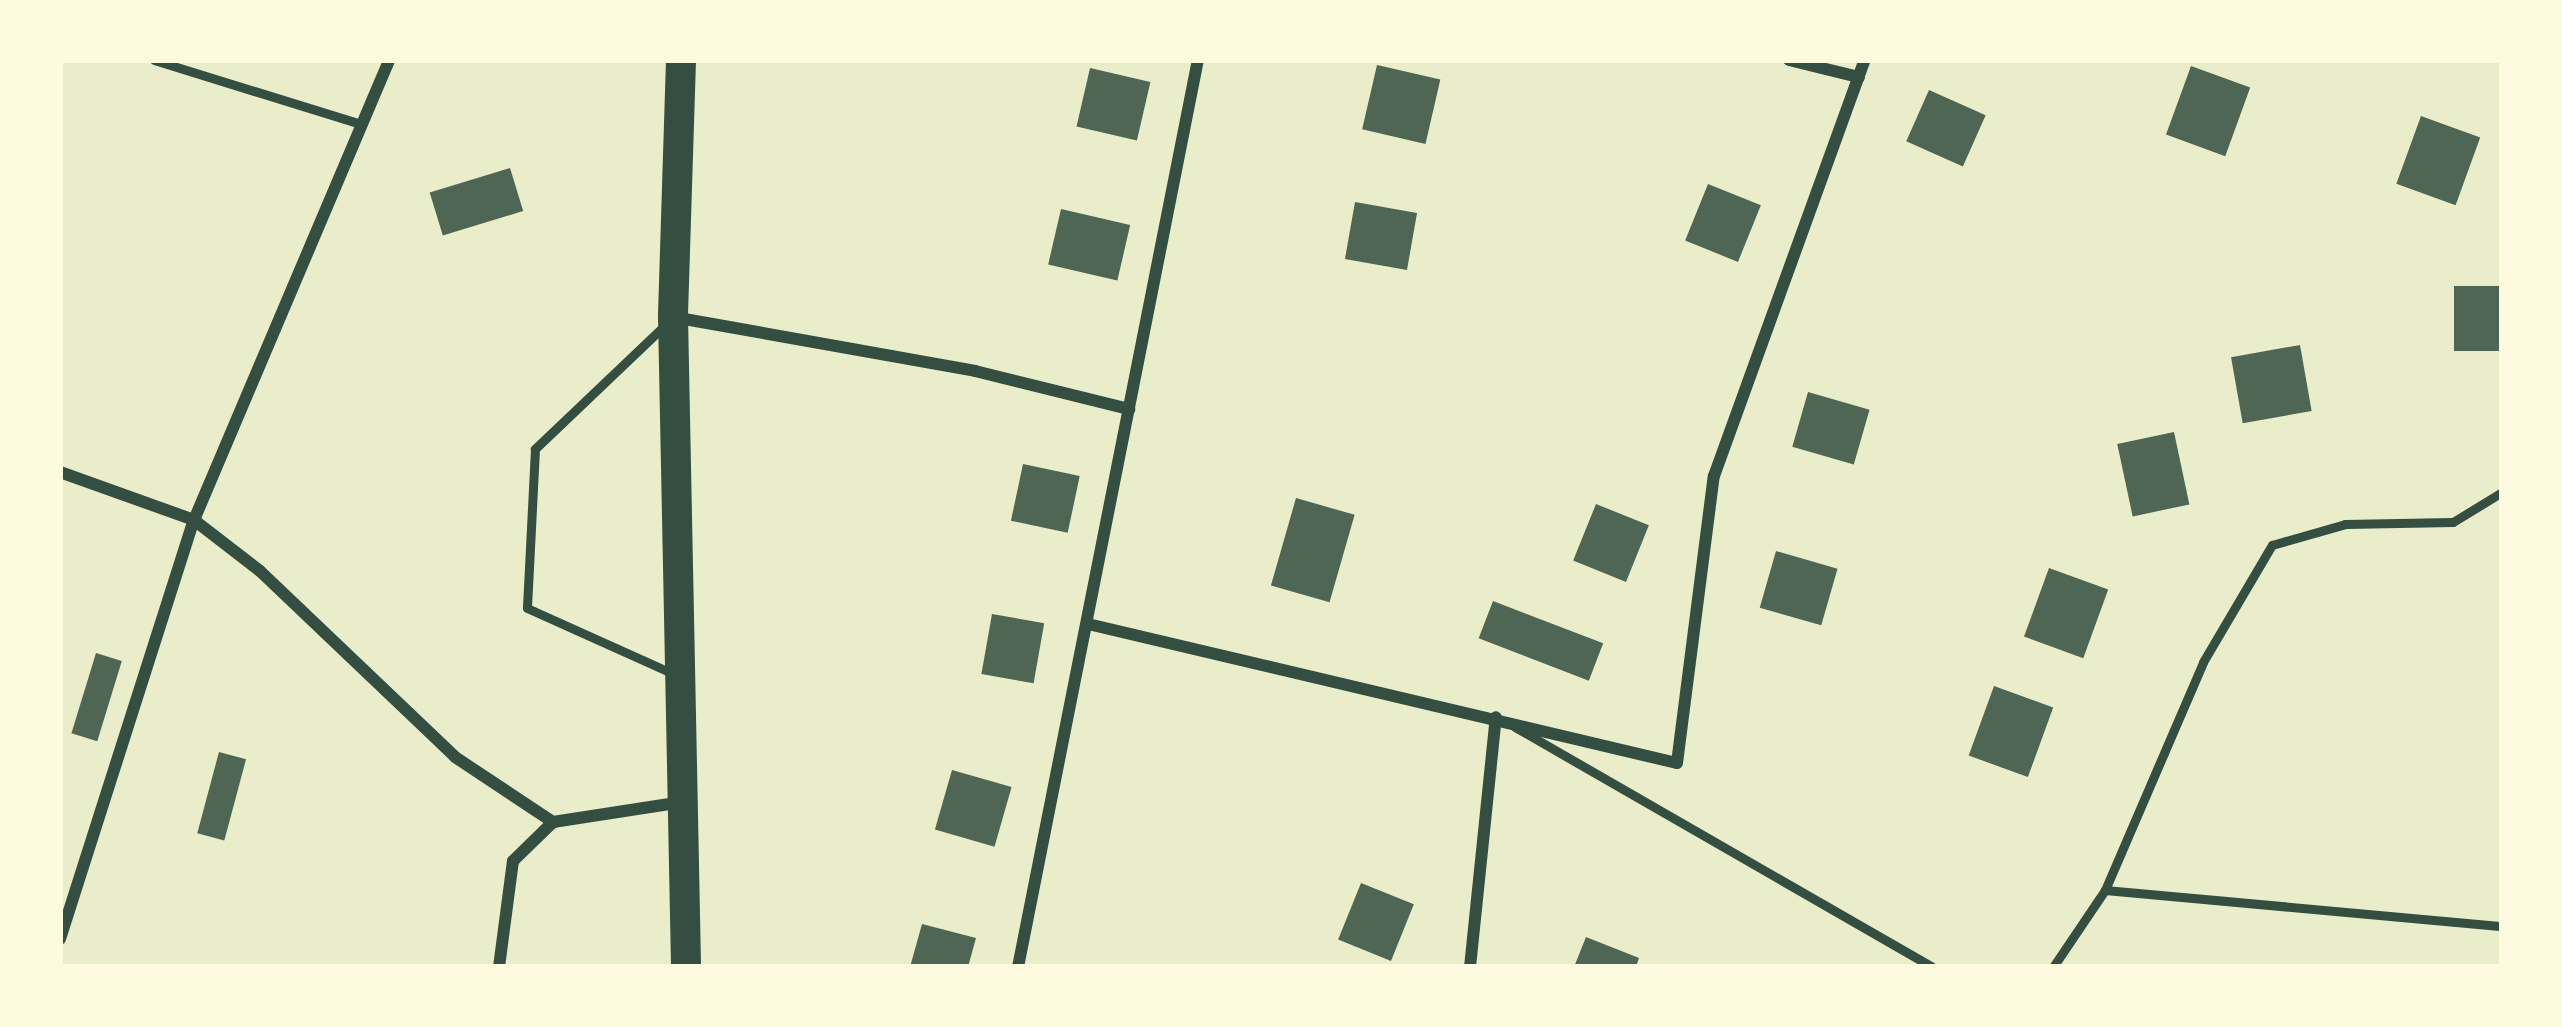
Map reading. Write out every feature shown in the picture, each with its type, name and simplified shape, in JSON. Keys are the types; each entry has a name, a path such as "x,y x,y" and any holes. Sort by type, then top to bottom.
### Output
{"main road":[{"path":"681,60 674,317 686,967"}],"street":[{"path":"60,939 194,520 389,60"},
{"path":"1018,967 1198,60"},
{"path":"1790,60 1859,77"},
{"path":"1088,624 1677,763 1714,476 1865,60"},
{"path":"674,317 975,370 1129,409"},
{"path":"60,472 194,520 260,571 455,757 554,822"},
{"path":"1470,967 1496,717"},
{"path":"499,967 513,861 554,822 683,802"}],"lane":[{"path":"154,60 361,124"},
{"path":"674,317 535,449 527,608 680,677"},
{"path":"2051,966 2105,890 2203,662 2272,545 2345,524 2453,522 2502,492"},
{"path":"1496,717 1932,967"},
{"path":"2105,890 2502,926"}],"building":[{"path":"1377,65 1440,80 1425,144 1362,129"},
{"path":"2191,66 2250,88 2225,156 2166,135"},
{"path":"1090,68 1150,82 1137,140 1077,126"},
{"path":"1929,90 1986,115 1963,166 1906,141"},
{"path":"2421,116 2480,138 2456,205 2396,184"},
{"path":"510,168 523,211 443,236 430,193"},
{"path":"1708,184 1761,205 1738,262 1685,241"},
{"path":"1355,202 1417,213 1407,270 1345,259"},
{"path":"1061,209 1130,225 1117,281 1048,265"},
{"path":"2454,286 2502,286 2502,351 2454,351"},
{"path":"2300,345 2312,411 2243,423 2231,357"},
{"path":"1808,392 1870,410 1854,464 1792,447"},
{"path":"2174,432 2189,504 2133,516 2117,444"},
{"path":"1023,464 1080,476 1068,533 1011,521"},
{"path":"1296,498 1355,515 1330,602 1271,585"},
{"path":"1596,504 1649,525 1626,582 1573,561"},
{"path":"1776,551 1838,569 1821,625 1760,608"},
{"path":"2049,568 2108,590 2083,658 2024,637"},
{"path":"1493,601 1603,643 1589,681 1479,638"},
{"path":"992,614 1044,623 1034,683 981,674"},
{"path":"96,653 122,661 97,741 71,733"},
{"path":"1994,686 2053,708 2028,777 1969,756"},
{"path":"219,752 246,759 224,840 197,833"},
{"path":"952,770 1012,787 995,847 935,830"},
{"path":"1361,883 1414,904 1391,961 1338,940"},
{"path":"922,924 976,938 968,967 910,967"},
{"path":"1586,937 1639,958 1636,967 1574,967"}]}
